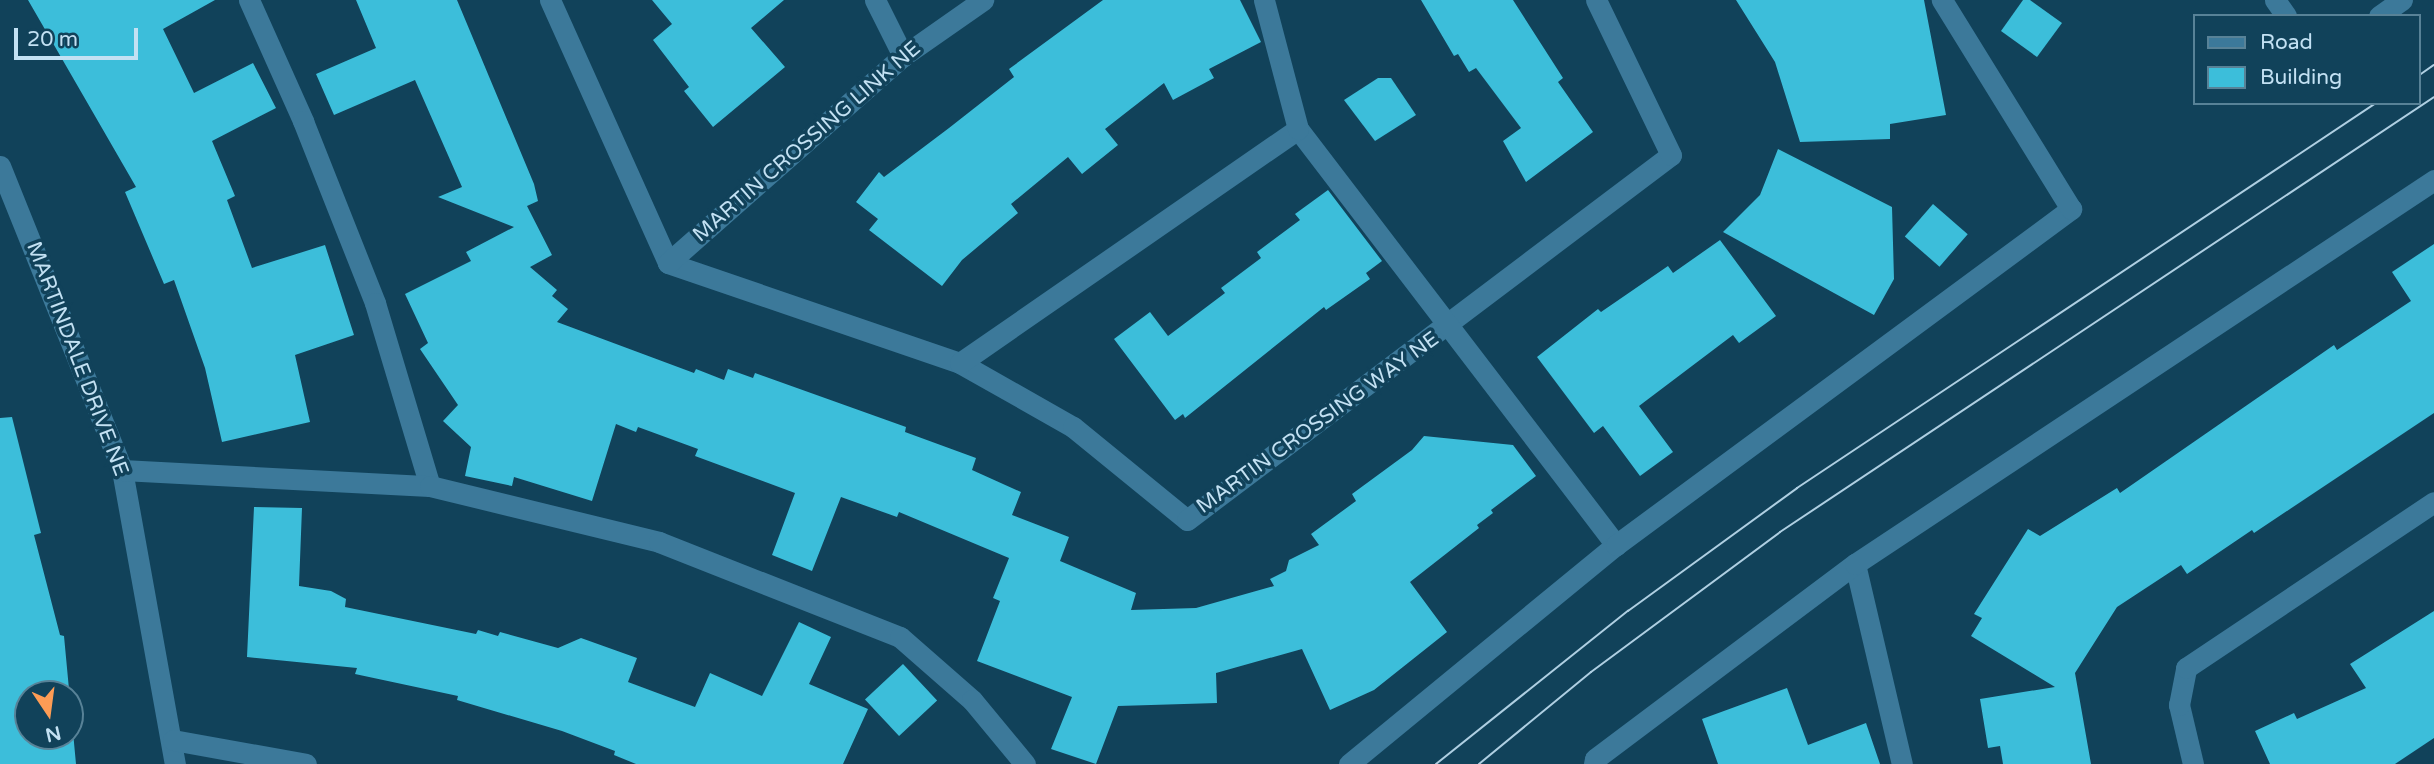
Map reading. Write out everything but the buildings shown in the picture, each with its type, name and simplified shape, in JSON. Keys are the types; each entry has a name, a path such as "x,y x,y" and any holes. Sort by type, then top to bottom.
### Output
{"street":[{"path":"250,0 303,121 375,303 430,486"},
{"path":"550,0 668,263"},
{"path":"875,0 903,56"},
{"name":"MARTIN CROSSING LINK NE","path":"668,263 903,56 983,0"},
{"path":"1264,0 1298,130 1447,328 1616,545"},
{"name":"MARTIN CROSSING WAY NE","path":"668,263 960,363 1073,427 1187,520 1447,328 1671,155 1596,0"},
{"path":"1349,764 1616,545 2071,209 1942,0"},
{"path":"2382,14 2402,0"},
{"path":"960,363 1298,130"},
{"name":"MARTINDALE DRIVE NE","path":"0,166 122,470 173,740 175,764"},
{"path":"1594,764 1595,759 1856,564 2434,180"},
{"path":"122,470 430,486 659,542 900,637 972,700 1025,764"},
{"path":"2193,764 2179,705 2186,668 2434,502"},
{"path":"1856,564 1902,764"},
{"path":"173,740 306,764"}],"tram line":[{"path":"2420,75 2434,65"},
{"path":"1479,764 1591,672 1780,532 2434,97"},
{"path":"1436,764 1628,611 1797,488 2373,105"}]}
